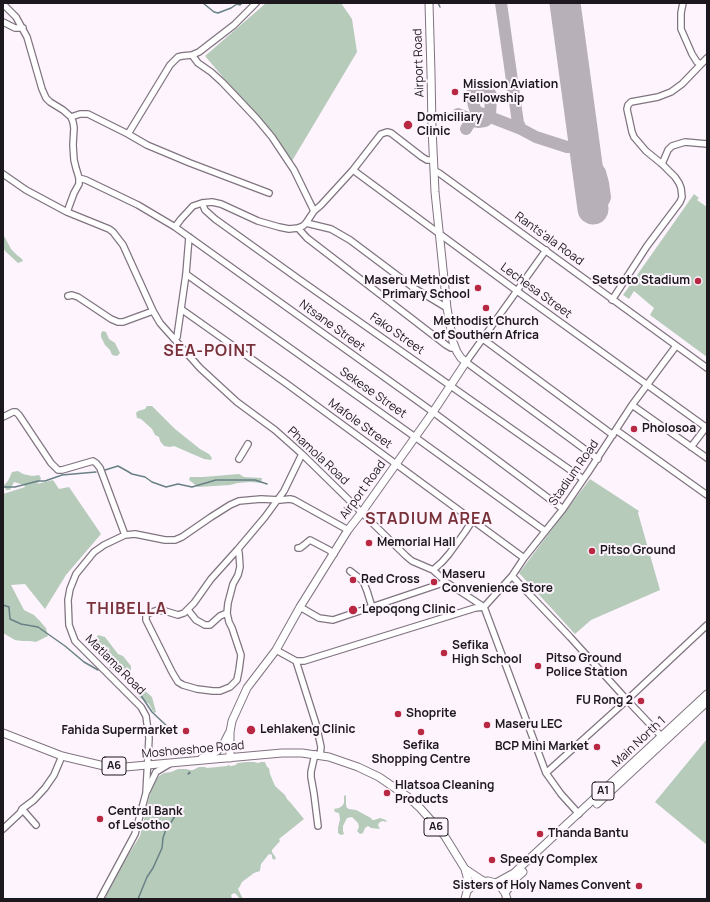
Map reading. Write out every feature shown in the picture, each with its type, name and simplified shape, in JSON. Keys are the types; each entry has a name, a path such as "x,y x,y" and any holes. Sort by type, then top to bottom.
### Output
{"main road":[{"name":"Airport Road","path":"429,3 432,128 436,205 447,308 455,348"},
{"path":"455,348 461,358 466,362"},
{"name":"Airport Road","path":"230,758 230,732 232,721 247,688 276,650 300,607 348,530 433,412 466,362"},
{"name":"Main North 1","path":"506,896 516,878 707,694"},
{"name":"Main North 1","path":"496,883 514,873 663,738 707,702"},
{"path":"199,760 217,750 224,743 230,732"},
{"name":"Moshoeshoe Road","path":"3,733 62,756 104,766 125,767 282,753 302,753 328,757 358,767 379,777 408,797 420,808 444,835 465,869 470,888"},
{"name":"Moshoeshoe Road","path":"465,869 483,881"},
{"path":"463,898 470,888 478,882 488,881 496,883"},
{"name":"A1","path":"496,883 503,889 506,896"}],"street":[{"path":"128,134 170,65 182,56 199,52 234,25 256,3"},
{"path":"683,3 681,13 681,29 692,54 697,62 701,64"},
{"path":"3,4 16,17 28,37 42,89 46,98 71,117 74,128 74,160 79,178 79,184 67,212"},
{"path":"3,22 15,28 23,28"},
{"path":"192,54 198,63 216,77 258,119 272,137 294,170 314,211"},
{"path":"612,300 647,246 680,202 682,193 679,183 675,178 662,164 646,151 634,137 628,105 631,102 658,98 671,92 682,84 707,58"},
{"path":"71,117 80,114 88,114 147,145 190,164 269,193"},
{"path":"175,227 193,206 212,202 221,204 258,221 279,227 289,229 303,226 314,211 353,170 381,134 387,132 427,160 434,160"},
{"path":"662,164 668,150 672,146 685,142 707,144"},
{"name":"Lechesa Street","path":"353,170 517,291 707,427"},
{"name":"Rants'ala Road","path":"434,171 439,173 546,250 612,300 707,368"},
{"name":"Phamola Road","path":"3,174 26,190 67,212 113,232 123,245 160,323 200,368 232,398 275,430 302,454 406,556 412,561 432,570 446,582 484,607"},
{"name":"Ntsane Street","path":"79,178 138,205 175,227 433,412 563,509"},
{"name":"Fako Street","path":"202,203 204,210 215,219 584,479"},
{"path":"306,223 331,229 350,240 414,288 447,308"},
{"path":"298,228 307,238 440,340 452,348 455,348"},
{"path":"174,339 177,337 186,274 189,237"},
{"name":"Airport Road","path":"466,362 546,250"},
{"name":"Sekese Street","path":"186,274 545,531"},
{"path":"68,296 72,295 78,297 118,322 123,322 153,311"},
{"name":"Mafole Street","path":"181,309 287,384 524,558"},
{"path":"483,339 615,432 707,494"},
{"name":"Stadium Road","path":"484,607 512,576 524,558 563,509 598,459 632,405 676,346"},
{"path":"466,362 598,459"},
{"path":"632,405 707,458"},
{"path":"3,417 16,412 51,463 58,470 93,461 96,463 100,468 125,535"},
{"path":"691,447 707,427"},
{"path":"239,459 248,444"},
{"path":"238,549 240,566 238,575 233,584 227,613 241,655 237,680 230,687 213,692 183,685 178,682 146,620 146,615 149,612 158,610 178,615 188,610 211,579 265,518 284,491 302,454"},
{"name":"Matlama Road","path":"146,793 149,738 146,716 141,707 75,641 69,625 68,600 70,589 76,574 94,552 104,545 125,535 135,534 165,540 175,540 182,537 230,505 239,501 260,499 294,500 348,530"},
{"path":"432,570 449,554 472,521"},
{"path":"298,548 310,540 334,554"},
{"path":"350,571 362,581 372,607"},
{"path":"512,576 663,738"},
{"path":"300,607 319,618 333,620 446,582"},
{"path":"276,650 296,661 304,661 475,608 484,607 546,773 560,794 579,814"},
{"path":"188,610 196,620 205,625 210,625 220,616 227,613"},
{"path":"546,773 707,625"},
{"path":"296,661 316,724 321,747 311,772 318,826"},
{"path":"3,829 45,788 54,775 62,756"},
{"path":"100,899 135,834 146,793 156,772 172,763"},
{"path":"22,809 36,825"}],"green space":[{"path":"266,3 341,3 352,19 357,52 292,161 278,142 205,56"},
{"path":"694,194 699,198 697,200 707,207 707,357 650,315 654,308 634,291 629,299 623,295"},
{"path":"3,234 11,249 23,261 18,263 5,251 3,247"},
{"path":"103,331 106,332 109,339 115,343 120,353 117,356 112,355 110,350 105,345 101,337 101,333"},
{"path":"147,406 152,406 175,429 200,449 209,454 212,458 211,460 204,459 174,446 164,446 152,429 141,419 137,418 136,413 145,409"},
{"path":"18,471 32,476 39,475 41,478 37,484 53,480 59,489 69,487 101,534 66,575 45,609 25,584 11,585 24,610 34,615 46,628 48,636 36,642 15,640 3,633 3,494 25,487 24,485 14,482 10,490 6,490 4,485 8,481 12,472"},
{"path":"239,474 244,477 262,478 261,483 250,482 198,487 189,480 190,477"},
{"name":"Pitso Ground","path":"590,479 639,511 638,513 660,590 591,620 575,634 519,573"},
{"path":"98,635 105,637 118,654 123,656 131,666 131,671 129,673 116,664 99,644 96,639"},
{"path":"130,678 152,697 156,712 154,713 149,704 139,697 134,686 131,685"},
{"path":"707,739 707,845 655,802"},
{"path":"246,762 265,762 269,768 275,786 285,795 304,819 279,839 280,841 272,850 276,858 274,860 272,855 269,854 261,864 260,871 254,873 242,882 238,889 243,899 240,899 234,893 231,895 232,899 101,899 140,836 150,794 155,781 159,776 178,769 193,770 199,767 207,768 228,765 231,766"},
{"path":"346,795 347,808 356,810 372,820 380,818 386,820 387,822 382,821 379,823 378,825 380,829 371,828 368,826 365,828 363,833 360,834 357,831 359,827 358,823 352,817 347,818 343,826 344,834 341,835 338,833 340,819 339,813 335,812 334,809 342,806 344,803 344,796"}],"waterway":[{"path":"203,3 214,12 218,13 242,3"},
{"path":"438,3 440,7"},
{"path":"105,470 118,466 132,474 145,477 152,482 166,487 178,484 192,487 216,480 255,480 267,484"},
{"path":"3,487 15,487 38,481 45,481 62,475 96,472"},
{"path":"3,605 9,607 10,619 21,624 38,627 65,646 84,662 98,670"},
{"path":"110,667 126,679 140,694 152,712 170,729"},
{"path":"138,899 147,877 162,848 163,838 167,826 170,824 179,807"}],"taxiway":[{"path":"501,3 518,123 521,129 536,137 567,147 571,147 578,143 583,132"},
{"path":"478,122 485,121 490,117 491,95 484,87 477,86 473,89 472,96 476,111 490,117 521,129"},
{"path":"458,114 478,122 470,122 466,129"},
{"path":"585,148 590,159 600,172 603,183 605,197 602,203 597,206 589,204 585,198 589,181"}],"runway":[{"path":"565,3 593,209"}],"place":[{"name":"Mission Aviation Fellowship","path":"455,92"},
{"name":"Domiciliary Clinic","path":"408,125"},
{"name":"Setsoto Stadium","path":"698,281"},
{"name":"Maseru Methodist Primary School","path":"478,288"},
{"name":"Methodist Church of Southern Africa","path":"486,308"},
{"name":"Pholosoa","path":"634,429"},
{"name":"Memorial Hall","path":"369,543"},
{"name":"Pitso Ground","path":"592,551"},
{"name":"Red Cross","path":"353,580"},
{"name":"Maseru Convenience Store","path":"434,582"},
{"name":"Lepoqong Clinic","path":"353,610"},
{"name":"Sefika High School","path":"444,653"},
{"name":"Pitso Ground Police Station","path":"538,666"},
{"name":"FU Rong 2","path":"641,701"},
{"name":"Shoprite","path":"398,714"},
{"name":"Maseru LEC","path":"487,725"},
{"name":"Lehlakeng Clinic","path":"251,730"},
{"name":"Fahida Supermarket","path":"186,731"},
{"name":"Sefika Shopping Centre","path":"421,732"},
{"name":"BCP Mini Market","path":"597,747"},
{"name":"Hlatsoa Cleaning Products","path":"387,793"},
{"name":"Central Bank of Lesotho","path":"100,819"},
{"name":"Thanda Bantu","path":"540,834"},
{"name":"Speedy Complex","path":"492,860"},
{"name":"Sisters of Holy Names Convent","path":"639,886"}],"district":[{"name":"SEA-POINT","path":"210,352"},
{"name":"STADIUM AREA","path":"429,520"},
{"name":"THIBELLA","path":"127,610"}]}
